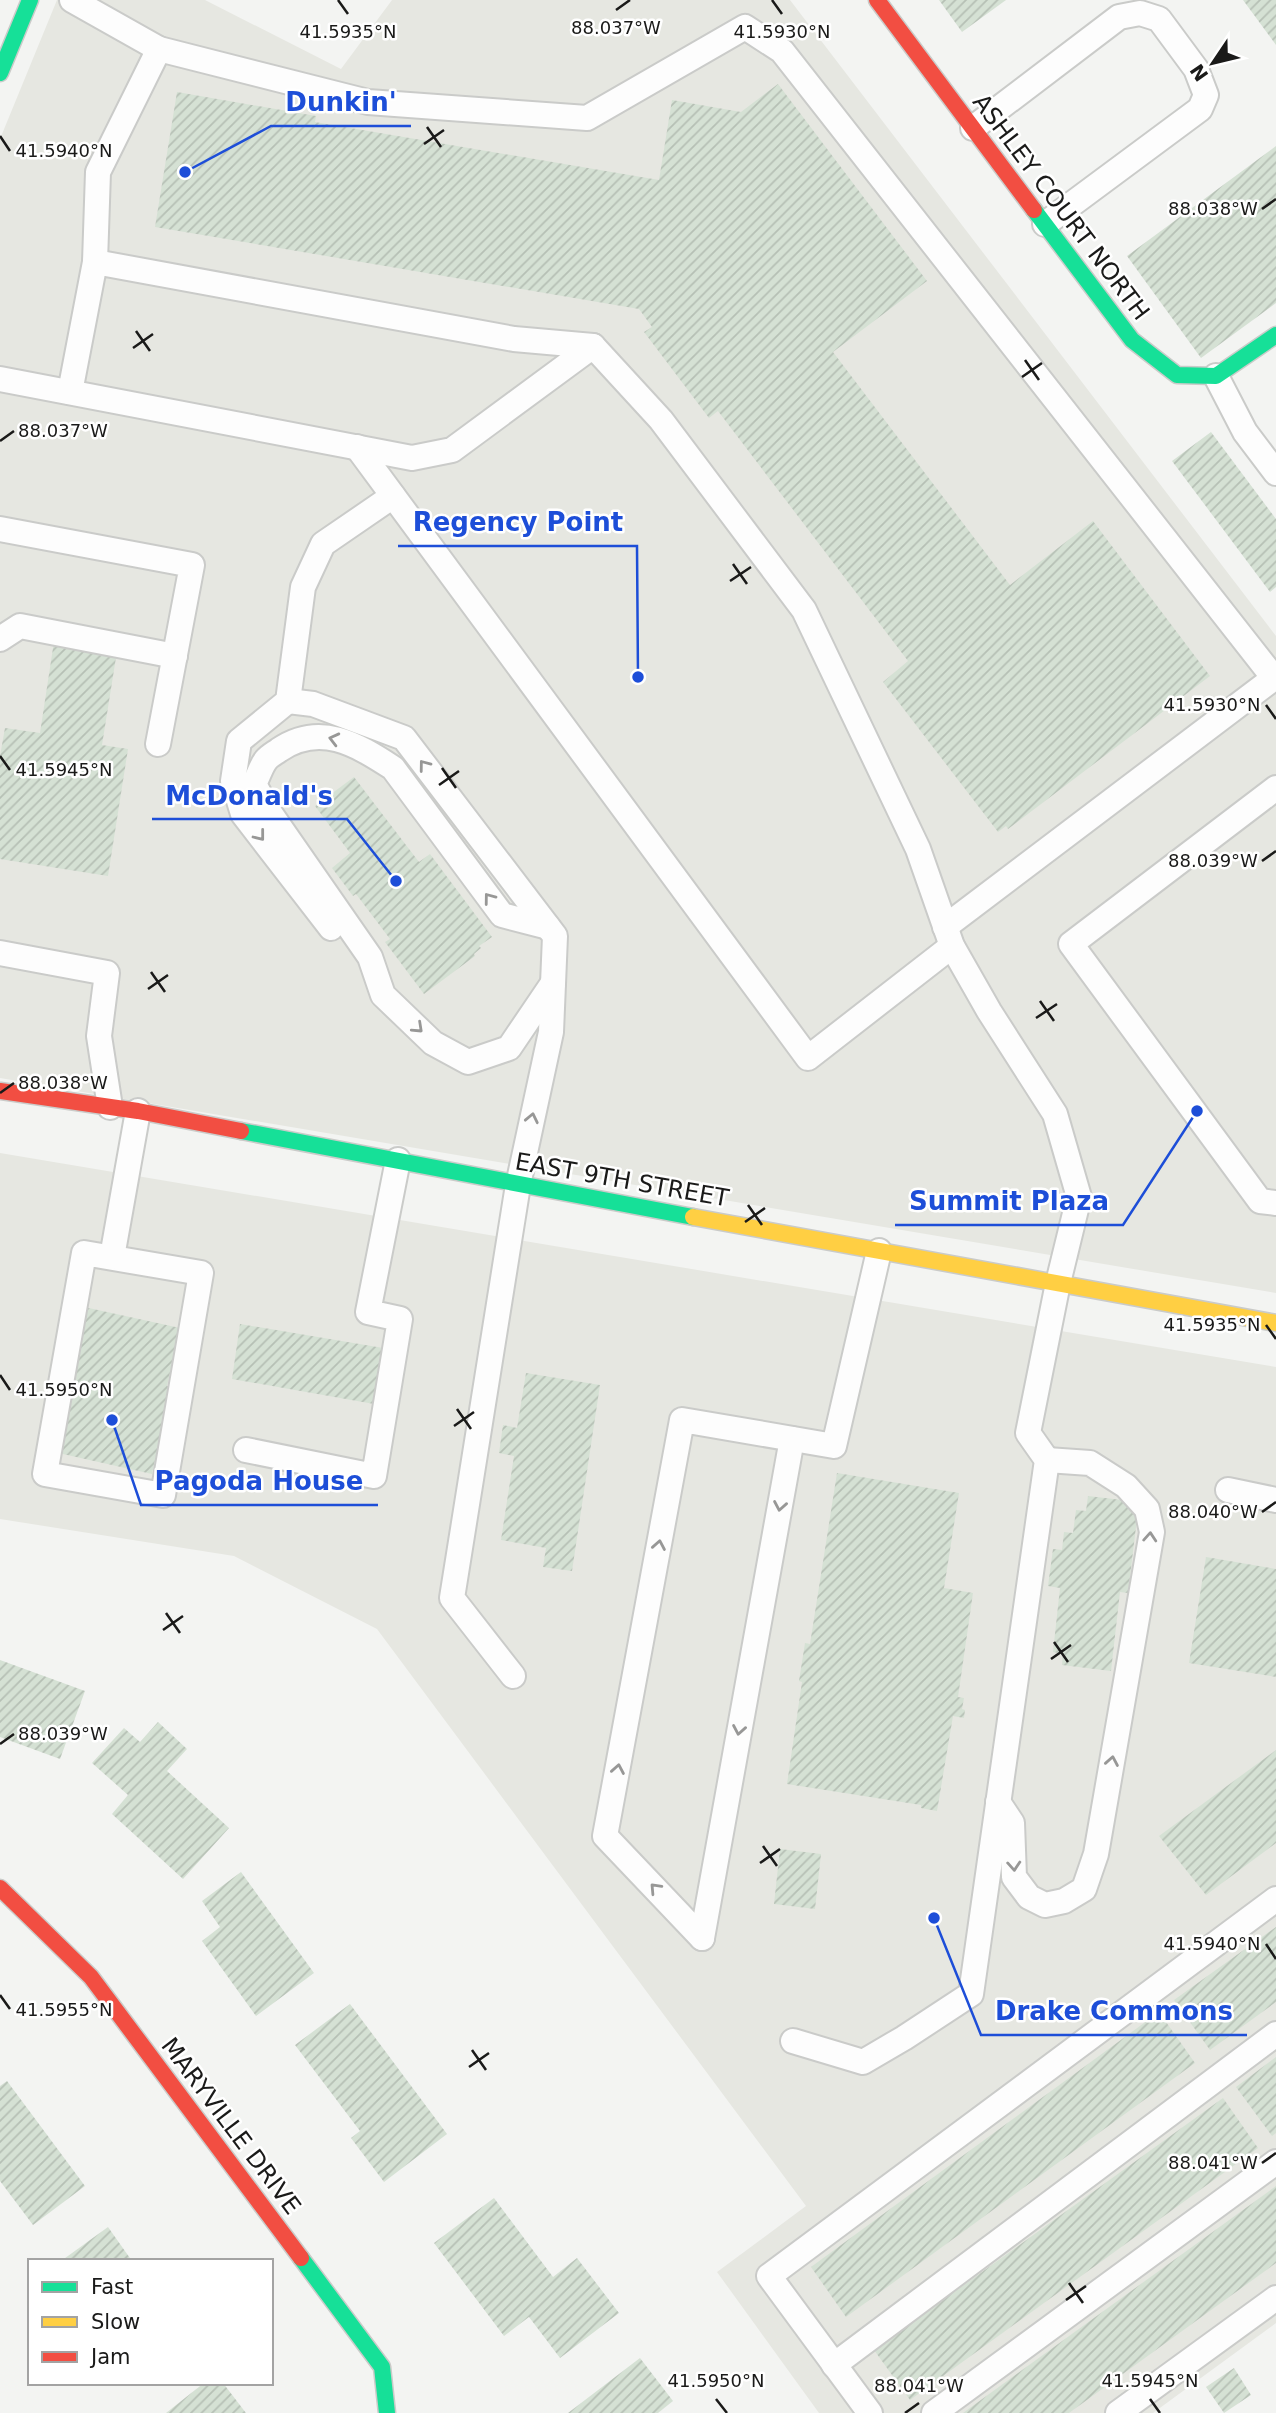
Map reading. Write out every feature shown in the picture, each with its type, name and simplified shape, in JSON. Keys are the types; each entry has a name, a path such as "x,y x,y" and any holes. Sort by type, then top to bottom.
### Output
{"street":[{"path":"0,73 30,0"},
{"name":"ASHLEY COURT NORTH","path":"877,0 1132,340 1177,375 1216,376"},
{"path":"1216,376 1276,335"},
{"name":"EAST 9TH STREET","path":"0,1091 138,1111 518,1185 1276,1323"},
{"name":"MARYVILLE DRIVE","path":"0,1888 92,1977 382,2367 387,2413"}],"lane":[{"path":"72,0 159,49 368,102 587,118 745,27 782,51 1274,678 948,937 808,1058 357,447"},
{"path":"973,128 1119,17 1140,13 1159,19 1189,59 1206,95 1200,109 1045,224"},
{"path":"70,392 95,262 98,172 159,49"},
{"path":"95,262 514,339 593,346 661,419 804,610 919,849 948,937 989,1011 1055,1114 1079,1197 1058,1283 1028,1433 1047,1460 971,1994 863,2062 793,2041"},
{"path":"0,379 412,458 452,450 593,346"},
{"path":"1216,376 1245,432 1276,473"},
{"path":"393,496 323,544 303,587 288,701 239,741 233,781 243,814 383,995 433,1043 468,1062 509,1048 553,982"},
{"path":"0,528 192,565 158,744"},
{"path":"0,639 20,626 175,656"},
{"path":"288,701 313,704 404,738 555,936 551,1031 518,1185 452,1598 513,1676"},
{"path":"383,995 370,957 270,813 254,784 266,760 289,744 316,735 341,740 393,768 502,915 548,927"},
{"path":"1276,788 1071,944 1260,1201 1276,1203"},
{"path":"0,953 107,973 99,1036 110,1107"},
{"path":"112,1257 138,1111"},
{"path":"246,1450 374,1476 400,1319 368,1312 398,1160"},
{"path":"792,1439 702,1938 605,1836 682,1420 834,1446 879,1251"},
{"path":"84,1253 112,1257 201,1273 163,1495 46,1474 84,1253"},
{"path":"998,1802 1012,1823 1014,1877 1029,1896 1045,1905 1064,1901 1084,1889 1096,1854 1152,1532 1147,1508 1126,1486 1090,1463 1047,1460"},
{"path":"1227,1490 1276,1500"},
{"path":"870,2413 769,2277 1276,1899"},
{"path":"834,2365 1276,2034"},
{"path":"934,2413 1276,2162"},
{"path":"1118,2413 1276,2298"}],"shaded area":[{"path":"57,0 205,0 341,69 392,0 790,0 1276,636 1276,1293 0,1078 0,139"},
{"path":"0,1153 1276,1367 1276,2323 1153,2413 819,2413 717,2272 806,2206 377,1629 234,1556 0,1519"}],"building":[{"path":"939,0 1006,0 962,32"},
{"path":"1243,0 1276,0 1276,45"},
{"path":"778,84 927,281 833,352 1010,585 1093,521 1210,676 1008,829 1006,826 998,832 883,682 908,661 718,411 709,418 644,332 652,327 639,309 155,227 177,92 316,116 315,122 659,180 672,100 741,112"},
{"path":"1276,146 1276,303 1201,358 1127,256"},
{"path":"1211,432 1276,519 1276,587 1270,592 1172,461"},
{"path":"55,635 118,645 102,745 128,749 108,876 0,859 0,756 5,728 40,733"},
{"path":"354,777 419,862 430,854 492,937 479,946 481,948 475,956 424,994 385,942 390,939 356,894 353,896 332,868 350,853 315,806"},
{"path":"75,1305 180,1328 167,1386 171,1387 152,1474 54,1452"},
{"path":"240,1324 383,1348 374,1404 232,1379"},
{"path":"526,1373 600,1385 572,1571 543,1567 546,1548 501,1540 514,1456 499,1453 503,1425 517,1428"},
{"path":"837,1473 959,1493 944,1588 973,1593 958,1697 964,1698 962,1709 965,1710 964,1718 953,1716 937,1811 921,1808 921,1805 787,1784 805,1643 810,1644"},
{"path":"1088,1496 1139,1502 1128,1593 1120,1592 1111,1671 1062,1665 1063,1654 1053,1652 1060,1588 1048,1586 1053,1549 1062,1550 1064,1532 1073,1533 1076,1510 1086,1511"},
{"path":"1206,1557 1276,1569 1276,1677 1189,1663"},
{"path":"0,1660 85,1691 60,1759 0,1737"},
{"path":"158,1722 187,1749 167,1771 229,1828 183,1879 112,1814 128,1795 92,1763 124,1728 140,1742"},
{"path":"1276,1750 1276,1843 1206,1895 1159,1836"},
{"path":"780,1849 821,1854 815,1909 774,1904"},
{"path":"241,1872 314,1973 256,2016 202,1941 220,1927 202,1901"},
{"path":"1276,1927 1276,2002 1210,2050 1174,2000"},
{"path":"350,2004 447,2134 384,2182 351,2138 360,2131 295,2045"},
{"path":"1159,2012 1195,2063 846,2317 811,2267"},
{"path":"1276,2057 1276,2133 1272,2136 1236,2087"},
{"path":"7,2081 85,2186 33,2225 0,2181 0,2086"},
{"path":"1223,2098 1258,2148 910,2400 874,2350"},
{"path":"1276,2186 1276,2263 1069,2413 963,2413"},
{"path":"494,2198 553,2277 577,2258 619,2313 560,2358 529,2317 504,2336 434,2243"},
{"path":"108,2227 131,2259 64,2259"},
{"path":"640,2358 673,2401 658,2413 568,2413"},
{"path":"1234,2368 1251,2395 1224,2413 1206,2387"},
{"path":"201,2385 225,2385 246,2413 166,2413"}],"traffic: fast":[{"path":"0,73 30,0"},
{"path":"1034,210 1132,340 1177,375 1216,376 1276,335"},
{"path":"241,1131 693,1217"},
{"path":"301,2258 382,2367 387,2413"}],"traffic: slow":[{"path":"693,1217 1276,1323"}],"traffic: jam":[{"path":"877,0 1034,210"},
{"path":"0,1091 138,1111 241,1131"},
{"path":"0,1888 91,1977 301,2258"}],"place":[{"name":"Dunkin'","path":"185,172"},
{"name":"Regency Point","path":"638,677"},
{"name":"McDonald's","path":"396,881"},
{"name":"Summit Plaza","path":"1197,1111"},
{"name":"Pagoda House","path":"112,1420"},
{"name":"Drake Commons","path":"934,1918"}]}
